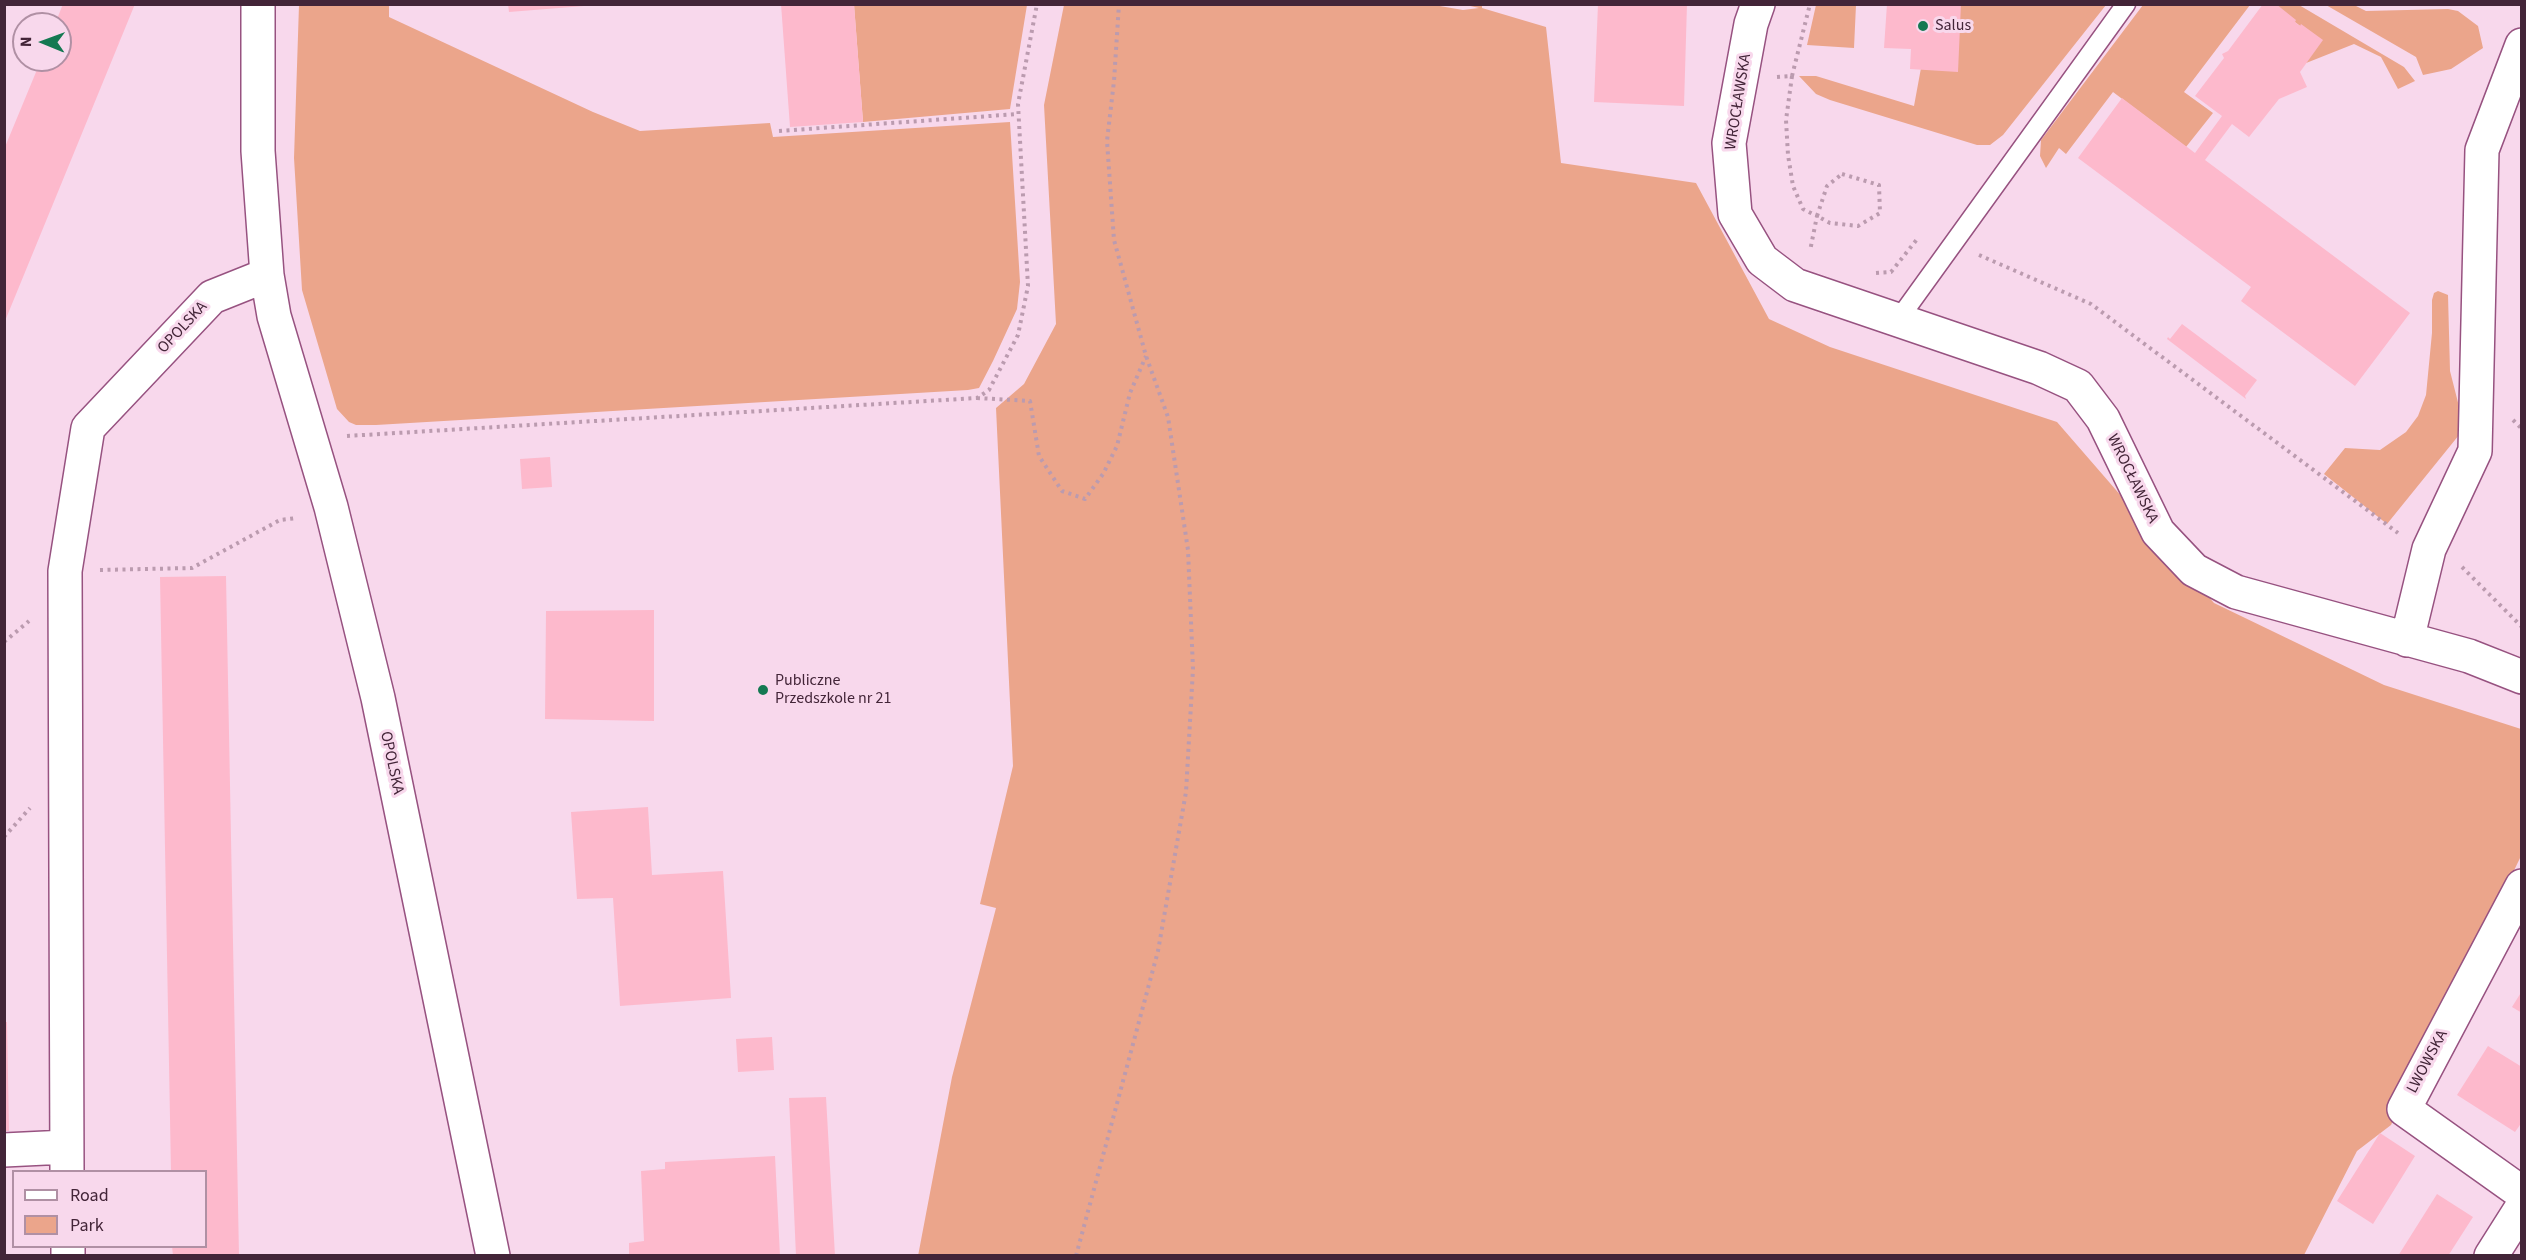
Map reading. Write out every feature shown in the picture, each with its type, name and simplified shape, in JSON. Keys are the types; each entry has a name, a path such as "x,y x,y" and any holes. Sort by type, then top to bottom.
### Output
{"street":[{"name":"OPOLSKA","path":"258,4 258,151 267,275 274,316 331,507 378,698 493,1256"},
{"name":"WROCŁAWSKA","path":"1758,4 1751,24 1729,143 1735,214 1762,260 1795,285 2039,368 2078,386 2103,419 2158,532 2194,570 2236,592 2469,656 2522,677"},
{"path":"2407,640 2429,549 2475,451 2482,150 2522,45"},
{"name":"OPOLSKA","path":"4,1150 66,1159 65,571 88,428 212,297 267,275"},
{"name":"LWOWSKA","path":"2522,886 2403,1109 2522,1193"},
{"path":"2491,1256 2522,1207"}],"lane":[{"path":"1898,320 2126,4"}],"path":[{"path":"976,398 989,390 1018,335 1028,286 1018,104 1037,4"},
{"path":"1076,1256 1158,951 1186,792 1193,669 1188,550 1168,417 1146,356 1114,240 1107,141 1119,4"},
{"path":"1803,250 1810,257 1810,245 1817,216 1827,186 1842,174 1879,185 1880,213 1857,226 1830,223 1817,216 1803,209 1793,186 1786,120 1792,76 1810,4"},
{"path":"1772,78 1792,76"},
{"path":"779,130 1018,114"},
{"path":"1868,273 1891,272 1927,227 1951,244 2091,304 2406,540 2450,556 2522,627"},
{"path":"338,436 976,398 1030,401 1039,456 1062,491 1085,499 1103,474 1117,446 1130,393 1146,356"},
{"path":"65,571 192,568 280,520"}],"green space":[{"path":"1428,4 1463,10 1479,8 1466,5 1482,4 1482,8 1546,27 1561,163 1696,183 1769,319 1830,347 2057,422 2214,603 2384,685 2521,729 2521,856 2391,1125 2357,1151 2304,1255 918,1256 952,1077 996,908 980,904 1013,766 996,408 1024,384 1056,324 1044,105 1064,5"},
{"path":"299,5 389,5 389,17 593,112 640,131 770,123 773,137 1010,122 1020,282 1017,309 979,388 376,425 356,425 349,422 337,409 302,290 294,158"},
{"path":"854,5 1027,5 1010,109 863,122"},
{"path":"1816,5 1856,5 1854,48 1807,45"},
{"path":"1954,5 2106,5 2003,135 1990,145 1977,145 1830,100 1816,94 1799,76 1816,76 1914,106 1921,68"},
{"path":"2143,5 2250,5 2184,92 2213,113 2186,147 2113,92 2066,154 2059,148 2046,168 2040,156 2041,140"},
{"path":"2272,5 2299,5 2404,67 2415,81 2398,89 2381,57 2354,44 2291,69 2315,37"},
{"path":"2326,5 2354,5 2366,11 2448,9 2458,11 2478,26 2483,48 2451,69 2423,75 2416,57"},
{"path":"2438,291 2448,295 2450,371 2465,430 2387,524 2324,474 2345,448 2380,450 2406,432 2418,416 2426,395 2432,333 2432,300 2434,293"}],"building":[{"path":"63,4 135,4 5,321 5,147 36,72 72,72 72,12 60,12"},
{"path":"508,4 584,4 584,6 509,12"},
{"path":"781,4 854,4 863,122 790,127"},
{"path":"1598,4 1687,4 1684,106 1594,102"},
{"name":"Salus","path":"1887,4 1961,4 1958,72 1910,69 1911,49 1884,48"},
{"path":"2263,4 2276,4 2300,26 2301,24 2323,40 2300,72 2307,87 2279,99 2249,137 2232,124 2205,160 2410,313 2355,386 2241,301 2251,287 2078,158 2122,98 2195,153 2222,116 2195,96 2224,58 2222,54 2228,51"},
{"path":"2182,324 2257,380 2245,396 2246,399 2167,339 2168,337 2170,339"},
{"path":"550,457 552,487 522,489 520,459"},
{"path":"226,576 239,1256 173,1256 172,1248 207,1248 207,1170 171,1170 160,577"},
{"path":"654,610 654,721 545,719 546,611"},
{"path":"648,807 652,875 723,871 731,998 620,1006 613,898 577,899 571,812"},
{"path":"2522,991 2522,1013 2512,1007"},
{"path":"4,1022 7,1022 9,1131 4,1131"},
{"path":"772,1037 774,1070 738,1072 736,1039"},
{"path":"2488,1046 2522,1067 2522,1122 2515,1132 2457,1095"},
{"path":"826,1097 835,1256 796,1256 789,1098"},
{"path":"2380,1133 2415,1156 2373,1224 2337,1201"},
{"path":"775,1156 780,1256 629,1256 629,1243 644,1241 641,1171 665,1169 665,1162"},
{"path":"2437,1194 2473,1217 2448,1256 2398,1256"}],"place":[{"name":"Salus","path":"1923,26"},
{"name":"Publiczne Przedszkole nr 21","path":"763,690"}]}
